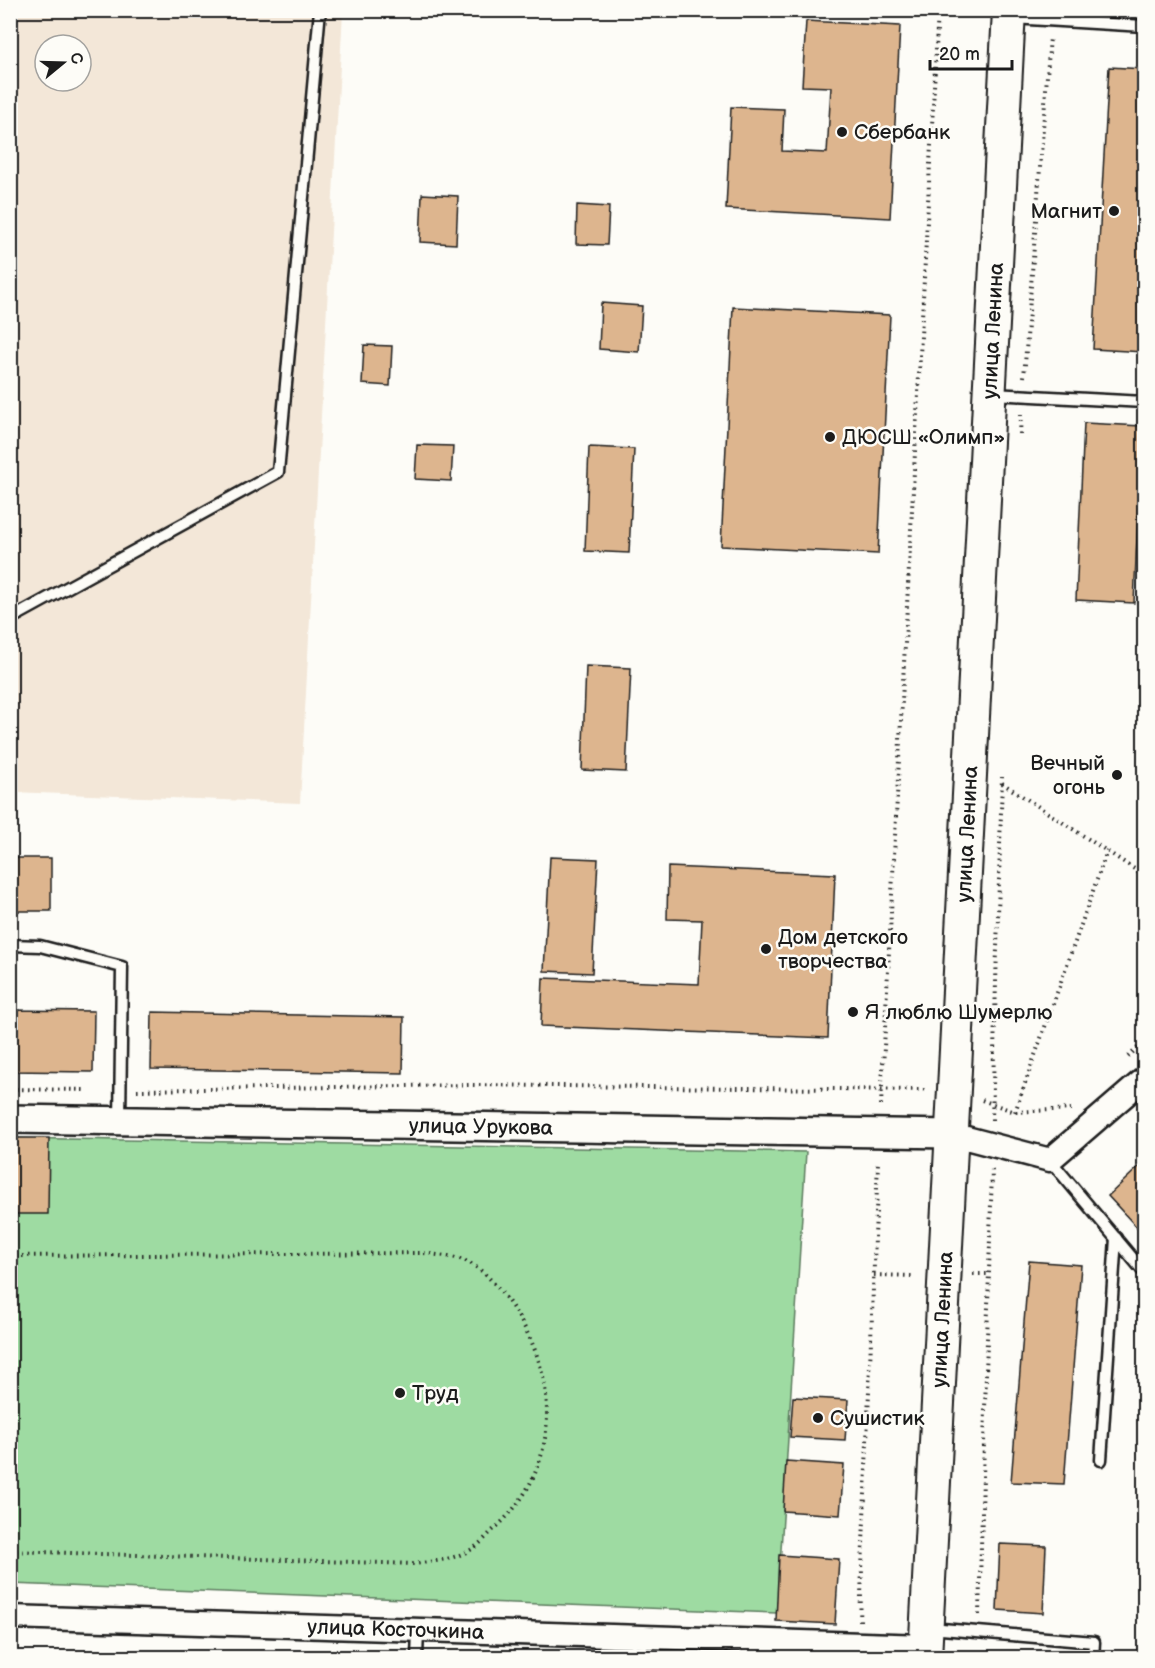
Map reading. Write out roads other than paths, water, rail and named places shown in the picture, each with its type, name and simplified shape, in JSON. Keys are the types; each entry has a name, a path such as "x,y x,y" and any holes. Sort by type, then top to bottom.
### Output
{"main road":[{"name":"улица Ленина","path":"925,1644 1009,14"}],"street":[{"path":"951,1134 1050,1160 1144,1079"},
{"name":"улица Урукова","path":"10,1119 951,1134"},
{"name":"улица Косточкина","path":"10,1617 860,1644 925,1644"}],"lane":[{"path":"10,619 278,472 320,10"},
{"path":"1009,14 1052,20 1144,26"},
{"path":"990,394 1144,402"},
{"path":"10,945 40,946 122,967 120,1121"},
{"path":"1050,1160 1144,1272"},
{"path":"1101,1460 1116,1238"},
{"path":"417,1658 418,1630"},
{"path":"925,1644 979,1632 1094,1642 1093,1658"}],"place":[{"name":"Сбербанк","path":"842,132"},
{"name":"Магнит","path":"1114,211"},
{"name":"ДЮСШ «Олимп»","path":"830,437"},
{"name":"Вечный огонь","path":"1117,775"},
{"name":"Дом детского творчества","path":"766,949"},
{"name":"Я люблю Шумерлю","path":"853,1012"},
{"name":"Труд","path":"400,1393"},
{"name":"Сушистик","path":"818,1418"}]}
